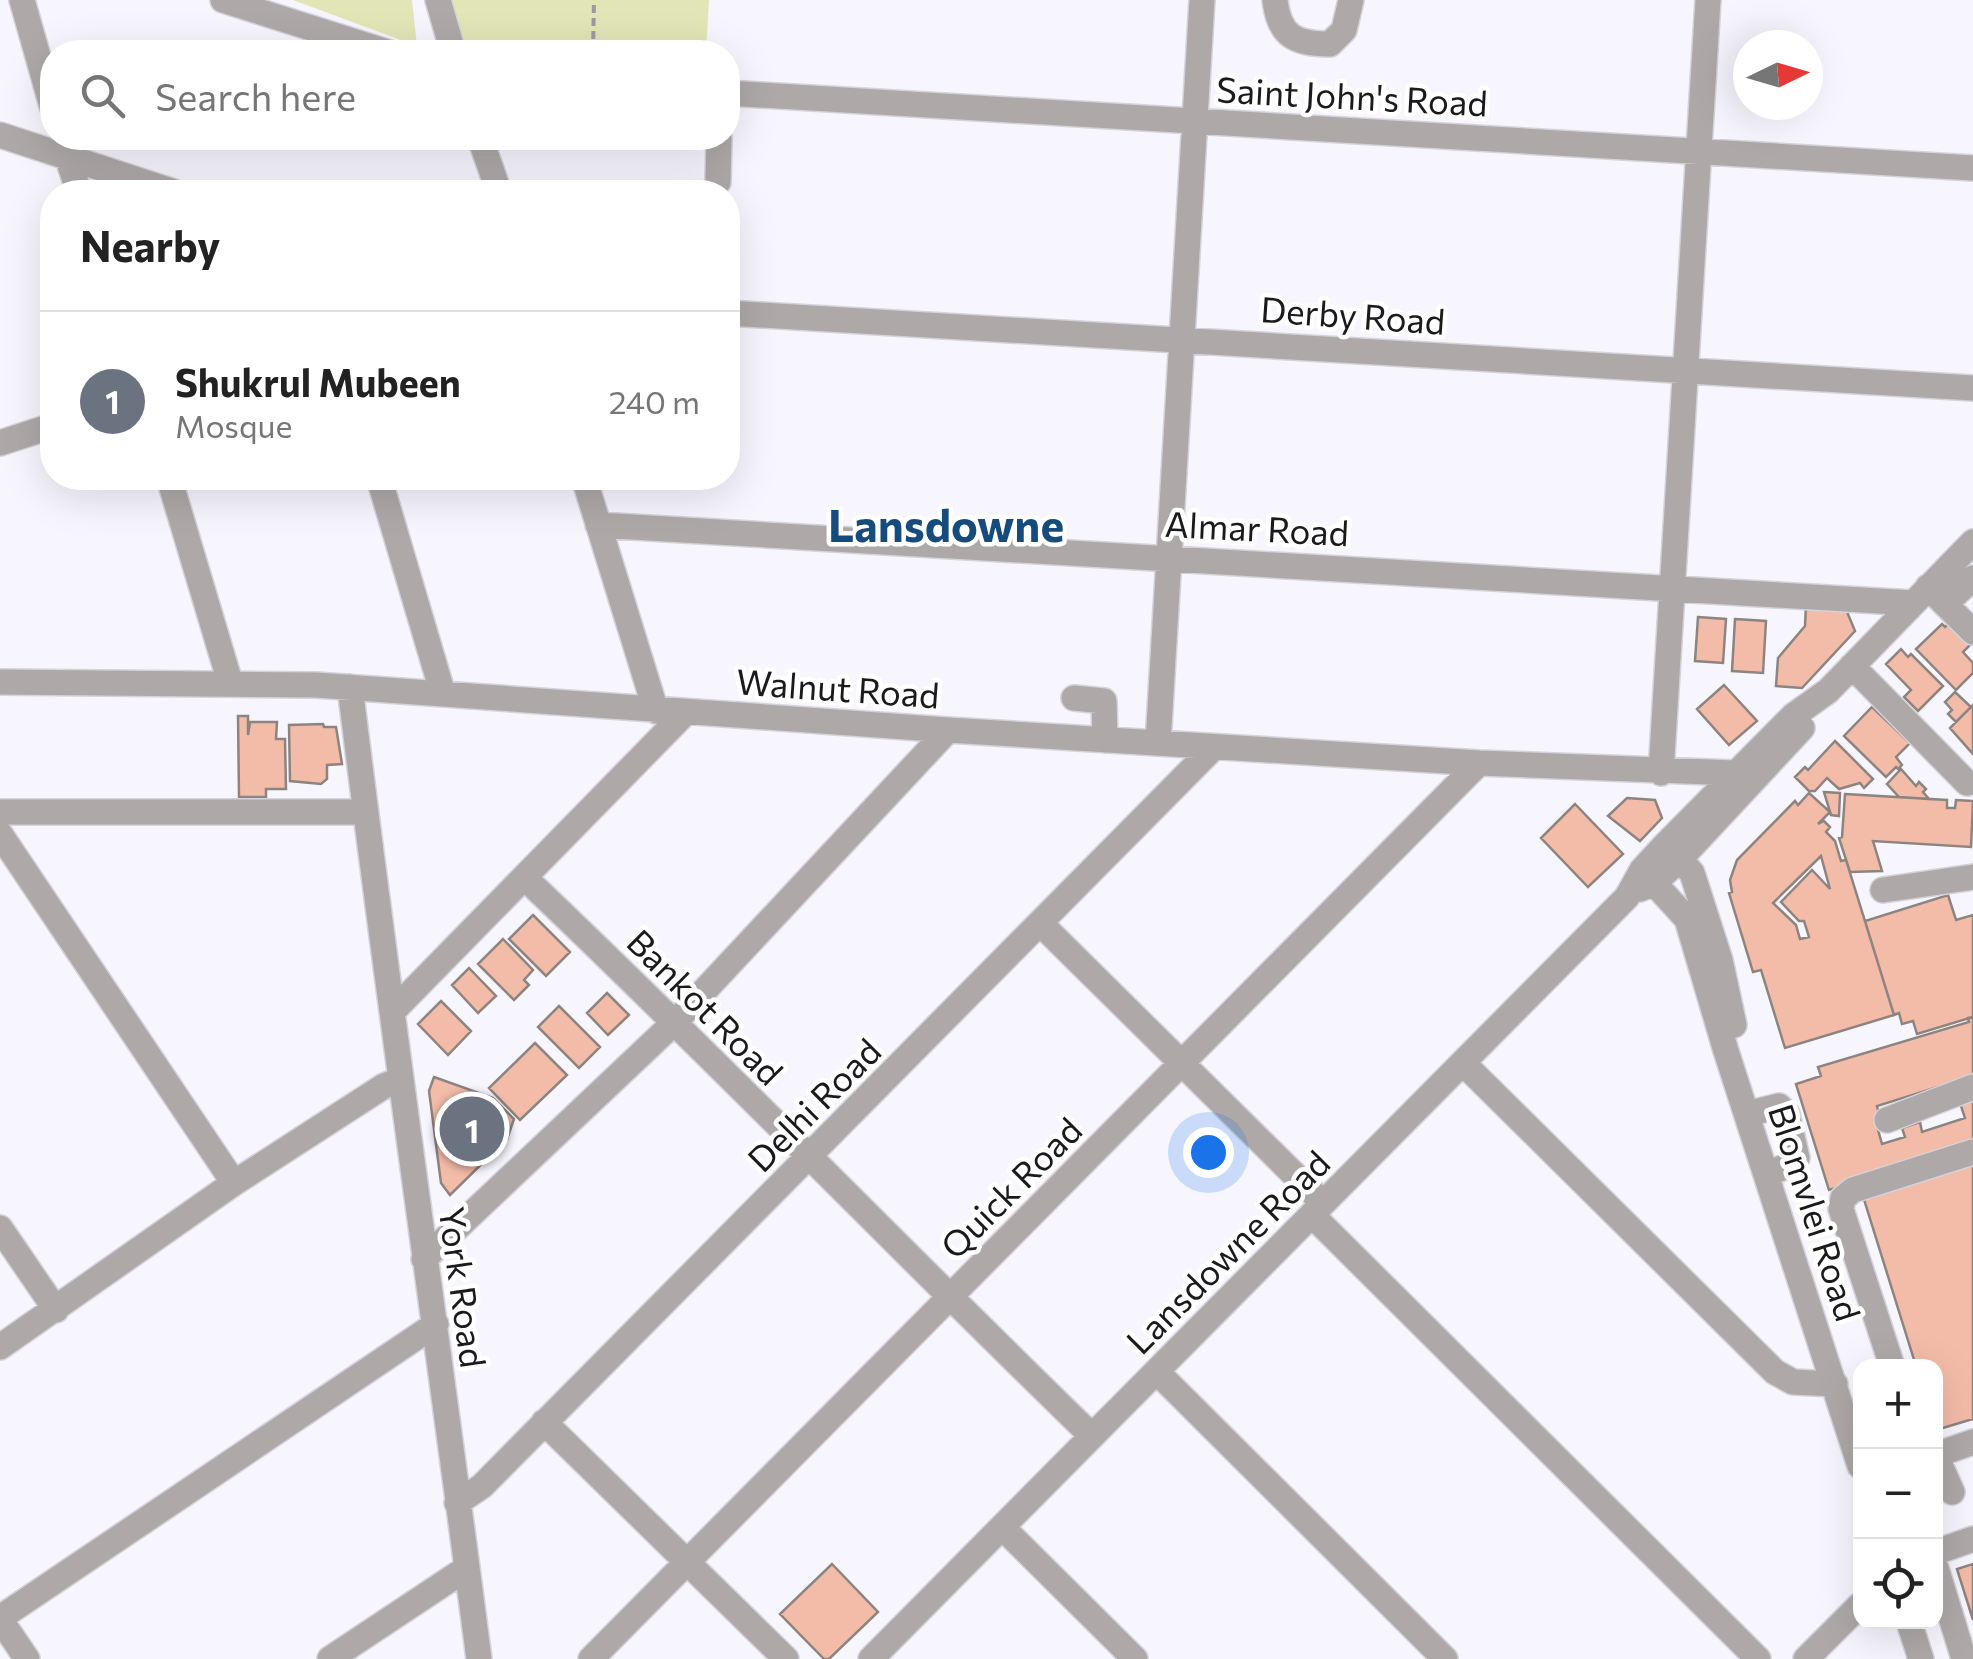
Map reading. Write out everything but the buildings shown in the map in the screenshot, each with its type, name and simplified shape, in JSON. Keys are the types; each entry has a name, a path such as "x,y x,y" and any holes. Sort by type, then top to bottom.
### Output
{"street":[{"path":"22,0 40,64"},
{"path":"223,0 349,40"},
{"path":"438,0 450,40"},
{"path":"1158,742 1202,0"},
{"path":"1276,0 1278,18 1290,35 1298,41 1330,44 1344,30 1352,0"},
{"path":"1701,809 1690,787 1666,773 1673,587 1708,0"},
{"name":"Saint John's Road","path":"740,94 1973,168"},
{"path":"0,135 40,142"},
{"path":"65,150 75,180"},
{"path":"71,150 145,180"},
{"path":"484,150 495,180"},
{"path":"718,180 719,150"},
{"name":"Derby Road","path":"740,314 1973,388"},
{"path":"0,443 40,430"},
{"path":"173,490 230,682"},
{"path":"382,490 444,694"},
{"path":"588,490 656,710"},
{"name":"Almar Road","path":"598,525 1673,587 1929,598"},
{"name":"Lansdowne Road","path":"871,1659 1673,851 1776,759 1828,691 1929,598 1973,542"},
{"path":"1973,578 1929,598 1973,632"},
{"path":"1852,666 1967,783"},
{"name":"Walnut Road","path":"0,682 230,682 350,687 1214,747 1666,773 1735,773"},
{"name":"York Road","path":"350,687 399,1080 436,1324 479,1659"},
{"name":"Lansdowne Road","path":"1673,851 1701,809 1735,773 1793,716 1828,691"},
{"path":"1074,698 1104,701 1105,740"},
{"path":"392,1012 686,712"},
{"path":"424,1259 676,1021 948,730"},
{"name":"Delhi Road","path":"457,1503 482,1486 1214,747"},
{"name":"Quick Road","path":"591,1659 1479,763"},
{"path":"0,812 365,812"},
{"path":"0,834 234,1183"},
{"name":"Blomvlei Road","path":"1673,851 1692,873 1720,960 1740,1061 1744,1104"},
{"path":"1883,890 1973,877"},
{"name":"Bankot Road","path":"526,878 676,1021 808,1159 1092,1436"},
{"name":"Blomvlei Road","path":"1642,882 1687,919 1856,1449"},
{"path":"1040,923 1182,1064 1318,1210 1758,1659"},
{"path":"1463,1062 1775,1372 1794,1382 1835,1384"},
{"path":"0,1347 234,1183 399,1080"},
{"path":"1887,1120 1973,1087"},
{"path":"1744,1104 1779,1106 1787,1114 1797,1158 1767,1174"},
{"path":"1890,1359 1841,1210 1843,1198 1854,1190 1973,1152"},
{"path":"0,1228 56,1310"},
{"path":"26,1659 0,1618 436,1324"},
{"path":"1157,1372 1445,1659"},
{"path":"544,1422 786,1659"},
{"path":"1943,1453 1973,1442"},
{"path":"1943,1472 1952,1492"},
{"path":"1002,1527 1135,1659"},
{"path":"1943,1550 1973,1539"},
{"path":"330,1659 468,1568"},
{"path":"1943,1591 1964,1659"},
{"path":"1806,1659 1853,1612"},
{"path":"1911,1629 1921,1659"}],"path":[{"path":"593,40 594,0"}],"green space":[{"path":"293,0 412,0 416,40 401,40"},
{"path":"438,0 709,0 707,40 450,40"}],"place":[{"name":"Shukrul Mubeen","path":"472,1129"}],"district":[{"name":"Lansdowne","path":"946,523"}]}
